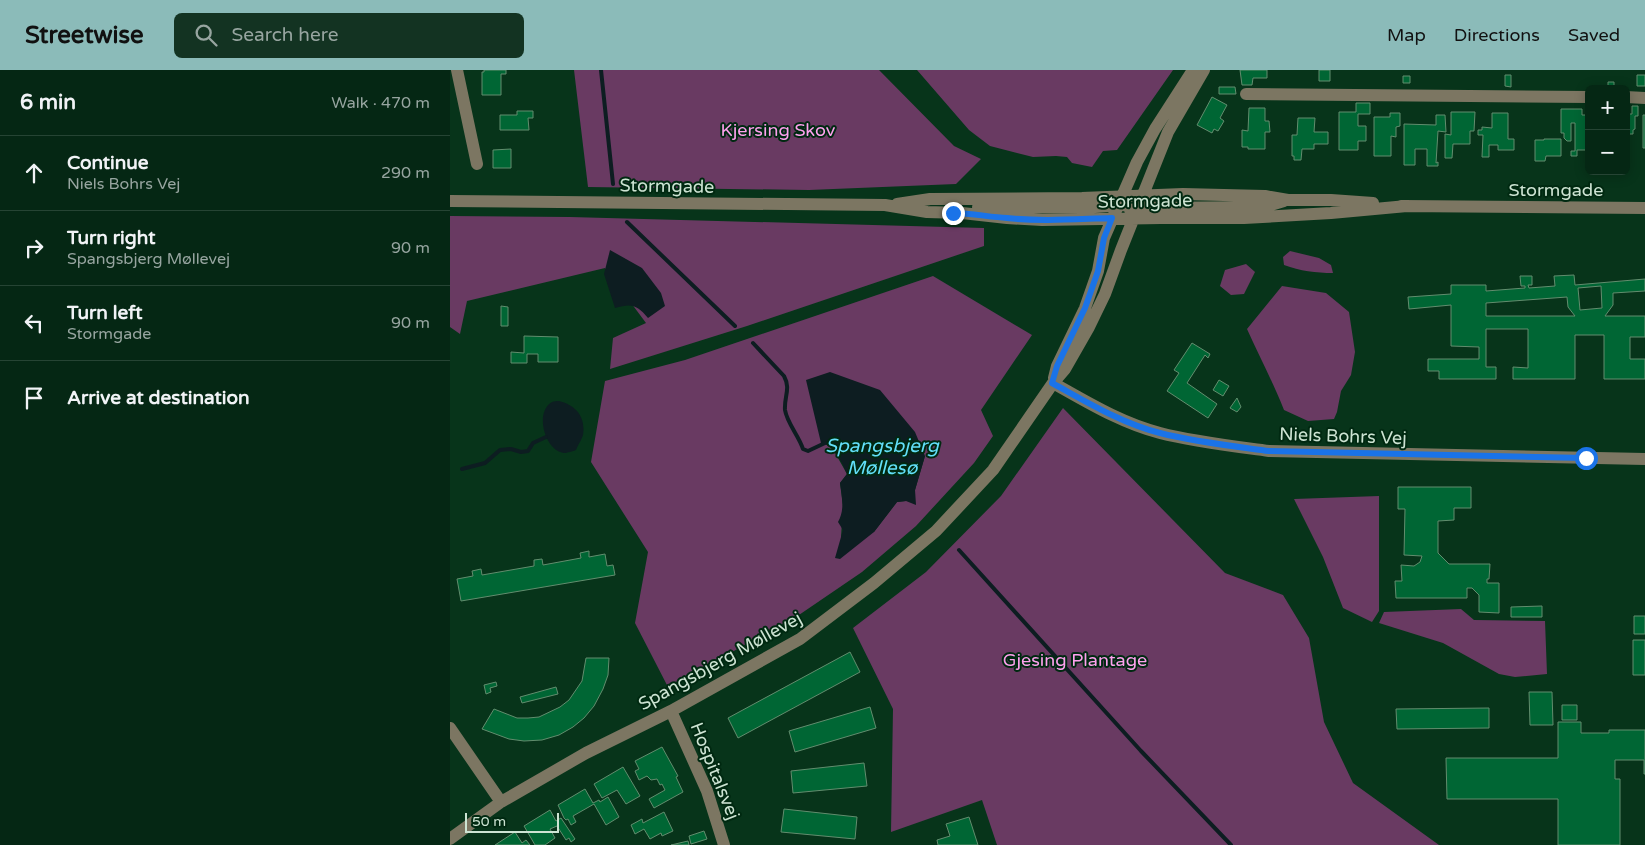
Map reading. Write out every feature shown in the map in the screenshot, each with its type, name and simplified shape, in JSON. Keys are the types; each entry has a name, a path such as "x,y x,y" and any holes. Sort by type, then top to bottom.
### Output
{"street":[{"path":"457,70 456,104 477,164"},
{"name":"Spangsbjerg Møllevej","path":"1052,383 1057,366 1088,299 1098,271 1104,238 1112,218 1155,129 1193,70"},
{"name":"Spangsbjerg Møllevej","path":"450,838 501,802 586,753 671,711 800,639 874,583 936,531 993,470 1052,383 1065,369 1089,328 1105,294 1168,132 1204,70"},
{"path":"1246,94 1585,97"},
{"path":"1630,97 1645,98"},
{"path":"953,213 964,207 1080,208 1120,201 1126,204 1143,195"},
{"name":"Stormgade","path":"1143,195 1265,196 1288,200 1331,200 1407,206 1645,208"},
{"name":"Stormgade","path":"450,201 884,205 930,199 1120,201"},
{"path":"1136,213 1264,207 1288,200"},
{"name":"Stormgade","path":"884,205 927,212 1042,220 1112,218 1136,213 1244,218 1407,206"},
{"name":"Niels Bohrs Vej","path":"1052,383 1131,423 1159,433 1219,445 1278,451 1645,460"},
{"name":"Hospitalsvej","path":"671,711 707,791 724,845"},
{"path":"450,728 501,802"}],"green space":[{"name":"Kjersing Skov","path":"574,70 879,70 954,146 981,159 956,184 809,190 588,187"},
{"path":"917,70 1173,70 1117,150 1103,151 1092,167 1072,163 1067,157 1033,157 990,146 969,130"},
{"path":"450,216 570,217 984,228 984,246 747,326 610,369 613,338 646,323 605,268 467,301 460,334 450,327"},
{"path":"1290,251 1319,258 1331,265 1333,273 1320,273 1284,265 1283,257"},
{"path":"1246,264 1255,272 1244,294 1231,295 1220,286 1225,270"},
{"path":"933,276 1032,335 981,410 993,436 974,463 916,526 862,572 796,617 668,687 635,623 648,552 591,462 605,381 685,360","holes":["827,444 925,456 915,490 906,501 897,502 874,532 841,537 843,507 840,483 847,474 834,451"]},
{"path":"1282,286 1326,293 1349,312 1355,352 1351,375 1341,391 1334,419 1308,421 1284,410 1247,329"},
{"name":"Gjesing Plantage","path":"1063,408 1225,573 1283,595 1309,638 1324,722 1353,783 1439,845 997,845 982,800 891,832 893,709 853,628 926,572 1001,496"},
{"path":"1379,496 1379,611 1372,622 1343,608 1323,557 1294,499"},
{"path":"1461,609 1474,620 1545,621 1547,674 1515,677 1499,674 1443,643 1379,623 1384,612"}],"water":[{"path":"610,250 642,268 661,293 665,306 648,318 641,310 634,306 615,308 604,274"},
{"name":"Spangsbjerg Møllesø","path":"830,372 880,390 915,432 925,456 915,490 916,505 906,501 897,502 874,532 840,559 835,558 843,530 838,522 842,508 840,483 847,474 834,451 826,444 821,443 806,380"},
{"path":"559,401 570,405 578,412 583,422 583,435 576,450 565,453 557,451 552,446 544,431 544,414 547,407 552,402"}],"building":[{"path":"484,70 506,70 506,74 501,74 501,95 482,95 482,72"},
{"path":"1240,70 1267,70 1267,78 1253,78 1252,85 1242,85"},
{"path":"1319,70 1330,70 1330,81 1319,81"},
{"path":"1505,75 1511,75 1511,87 1505,86"},
{"path":"1637,75 1645,75 1645,86 1637,86"},
{"path":"1403,76 1410,76 1410,83 1403,83"},
{"path":"1608,82 1614,82 1614,85 1608,85"},
{"path":"1219,87 1235,87 1236,94 1219,94"},
{"path":"1212,97 1227,105 1220,118 1224,121 1218,131 1214,129 1212,133 1197,125"},
{"path":"1356,103 1370,103 1370,114 1358,114 1358,126 1366,126 1366,141 1358,141 1358,150 1339,150 1339,112 1356,112"},
{"path":"1632,106 1638,106 1638,116 1635,116 1635,129 1633,134 1630,134 1630,114 1632,114"},
{"path":"1249,108 1265,108 1265,121 1269,121 1270,132 1265,132 1265,149 1242,147 1242,130 1248,131"},
{"path":"1561,109 1582,109 1582,115 1585,115 1585,150 1577,150 1577,156 1571,156 1571,151 1575,151 1575,123 1571,123 1571,141 1567,141 1564,138 1564,133 1561,133"},
{"path":"517,111 533,111 533,118 528,118 529,130 500,130 500,115 517,115"},
{"path":"1451,112 1475,112 1474,131 1470,131 1470,144 1453,144 1452,158 1445,158 1445,134 1451,135"},
{"path":"1390,113 1400,113 1400,126 1396,127 1396,137 1391,136 1391,156 1374,156 1374,117 1390,117"},
{"path":"1492,113 1508,113 1508,139 1514,139 1514,150 1498,150 1498,145 1489,145 1489,157 1482,157 1483,135 1478,135 1478,130 1482,130 1482,127 1492,128"},
{"path":"1436,115 1445,115 1446,132 1438,131 1436,163 1438,162 1438,166 1427,166 1427,149 1415,149 1415,165 1404,165 1404,124 1436,125"},
{"path":"1643,115 1645,115 1645,148 1643,148"},
{"path":"1298,118 1315,118 1314,132 1328,132 1328,144 1314,144 1314,149 1302,149 1301,160 1294,160 1294,156 1292,156 1292,135 1297,135"},
{"path":"1561,139 1561,156 1546,156 1545,161 1535,161 1535,140"},
{"path":"511,149 511,168 493,168 493,150"},
{"path":"1574,275 1575,285 1645,279 1645,291 1613,293 1613,305 1605,316 1645,316 1645,337 1630,337 1630,359 1645,359 1645,379 1604,379 1604,335 1575,335 1575,379 1513,379 1513,367 1528,368 1528,329 1486,329 1486,367 1496,367 1496,379 1439,379 1439,371 1428,371 1428,359 1479,359 1479,347 1451,346 1451,305 1409,309 1408,297 1451,294 1451,285 1486,285 1486,291 1525,288 1525,286 1521,286 1520,276 1532,276 1532,285 1528,285 1529,288 1555,286 1554,276","holes":["1601,286 1602,308 1580,310 1578,288","1567,297 1568,307 1575,316 1486,316 1486,303"]},
{"path":"501,306 508,307 508,326 501,326"},
{"path":"524,336 558,337 558,362 538,362 538,354 527,354 527,363 511,363 511,352 524,353"},
{"path":"1192,343 1210,354 1208,358 1205,355 1187,383 1217,404 1208,418 1167,391 1179,373 1174,370"},
{"path":"1219,380 1229,386 1223,396 1213,390"},
{"path":"1237,398 1241,407 1237,412 1230,408"},
{"path":"1398,487 1471,487 1471,508 1454,508 1454,520 1438,521 1438,553 1449,564 1490,564 1487,583 1499,583 1499,613 1479,612 1479,595 1472,588 1467,588 1467,598 1396,598 1395,581 1402,581 1401,565 1414,566 1420,562 1422,556 1404,555 1405,509 1398,509"},
{"path":"589,551 589,557 605,554 607,566 613,565 615,575 461,601 457,579 473,576 472,571 481,569 482,575 534,566 534,560 542,559 543,565 581,558 580,553"},
{"path":"1542,606 1542,617 1511,617 1511,607"},
{"path":"1634,616 1645,616 1645,634 1634,634"},
{"path":"1633,640 1645,640 1645,675 1633,675"},
{"path":"850,652 860,672 738,738 728,718"},
{"path":"586,658 609,658 608,675 594,706 573,727 559,735 542,740 524,741 509,739 482,729 494,709 517,718 528,718 539,717 560,707 569,700 582,681"},
{"path":"496,682 497,686 490,688 491,692 486,694 484,685"},
{"path":"556,687 558,694 522,703 520,697"},
{"path":"1529,692 1552,692 1553,725 1530,725"},
{"path":"1562,705 1577,705 1577,720 1562,720"},
{"path":"870,707 876,728 795,752 789,731"},
{"path":"1489,708 1489,728 1397,729 1396,709"},
{"path":"1558,722 1581,722 1581,733 1609,733 1609,730 1645,730 1645,774 1644,760 1615,760 1615,779 1620,779 1620,845 1558,845 1558,799 1447,799 1446,758 1558,758"},
{"path":"662,747 678,776 676,777 683,792 654,808 649,799 665,790 657,779 651,780 647,776 639,780 635,771 639,769 635,761"},
{"path":"864,763 867,786 793,793 791,771"},
{"path":"623,767 640,796 626,804 617,790 602,798 594,784"},
{"path":"585,789 593,803 599,800 600,802 608,797 619,817 606,825 594,804 573,816 576,822 571,825 568,819 564,818 558,805"},
{"path":"784,809 857,817 855,839 781,832"},
{"path":"550,810 556,821 561,818 575,839 571,842 569,838 566,840 557,826 550,829 555,838 545,845 535,845 524,826"},
{"path":"664,812 673,831 662,836 661,833 650,839 644,829 635,834 631,825 642,819 643,823"},
{"path":"969,817 978,845 938,845 937,840 950,836 946,824"},
{"path":"704,831 707,839 691,844 689,836"},
{"path":"515,832 522,843 526,840 530,845 495,845"},
{"path":"688,841 689,845 671,845"}],"waterway":[{"path":"601,70 613,184"},
{"path":"627,222 735,326"},
{"path":"753,343 784,376 787,385 786,415 803,449 808,451 825,443"},
{"path":"462,469 485,463 500,450 528,451 533,443 546,437"},
{"path":"959,550 1141,751 1231,845"}],"route":[{"path":"953,213 1042,220 1112,218 1104,238 1098,271 1085,308 1057,366 1052,383 1131,423 1159,433 1219,445 1269,451 1586,458"}]}
